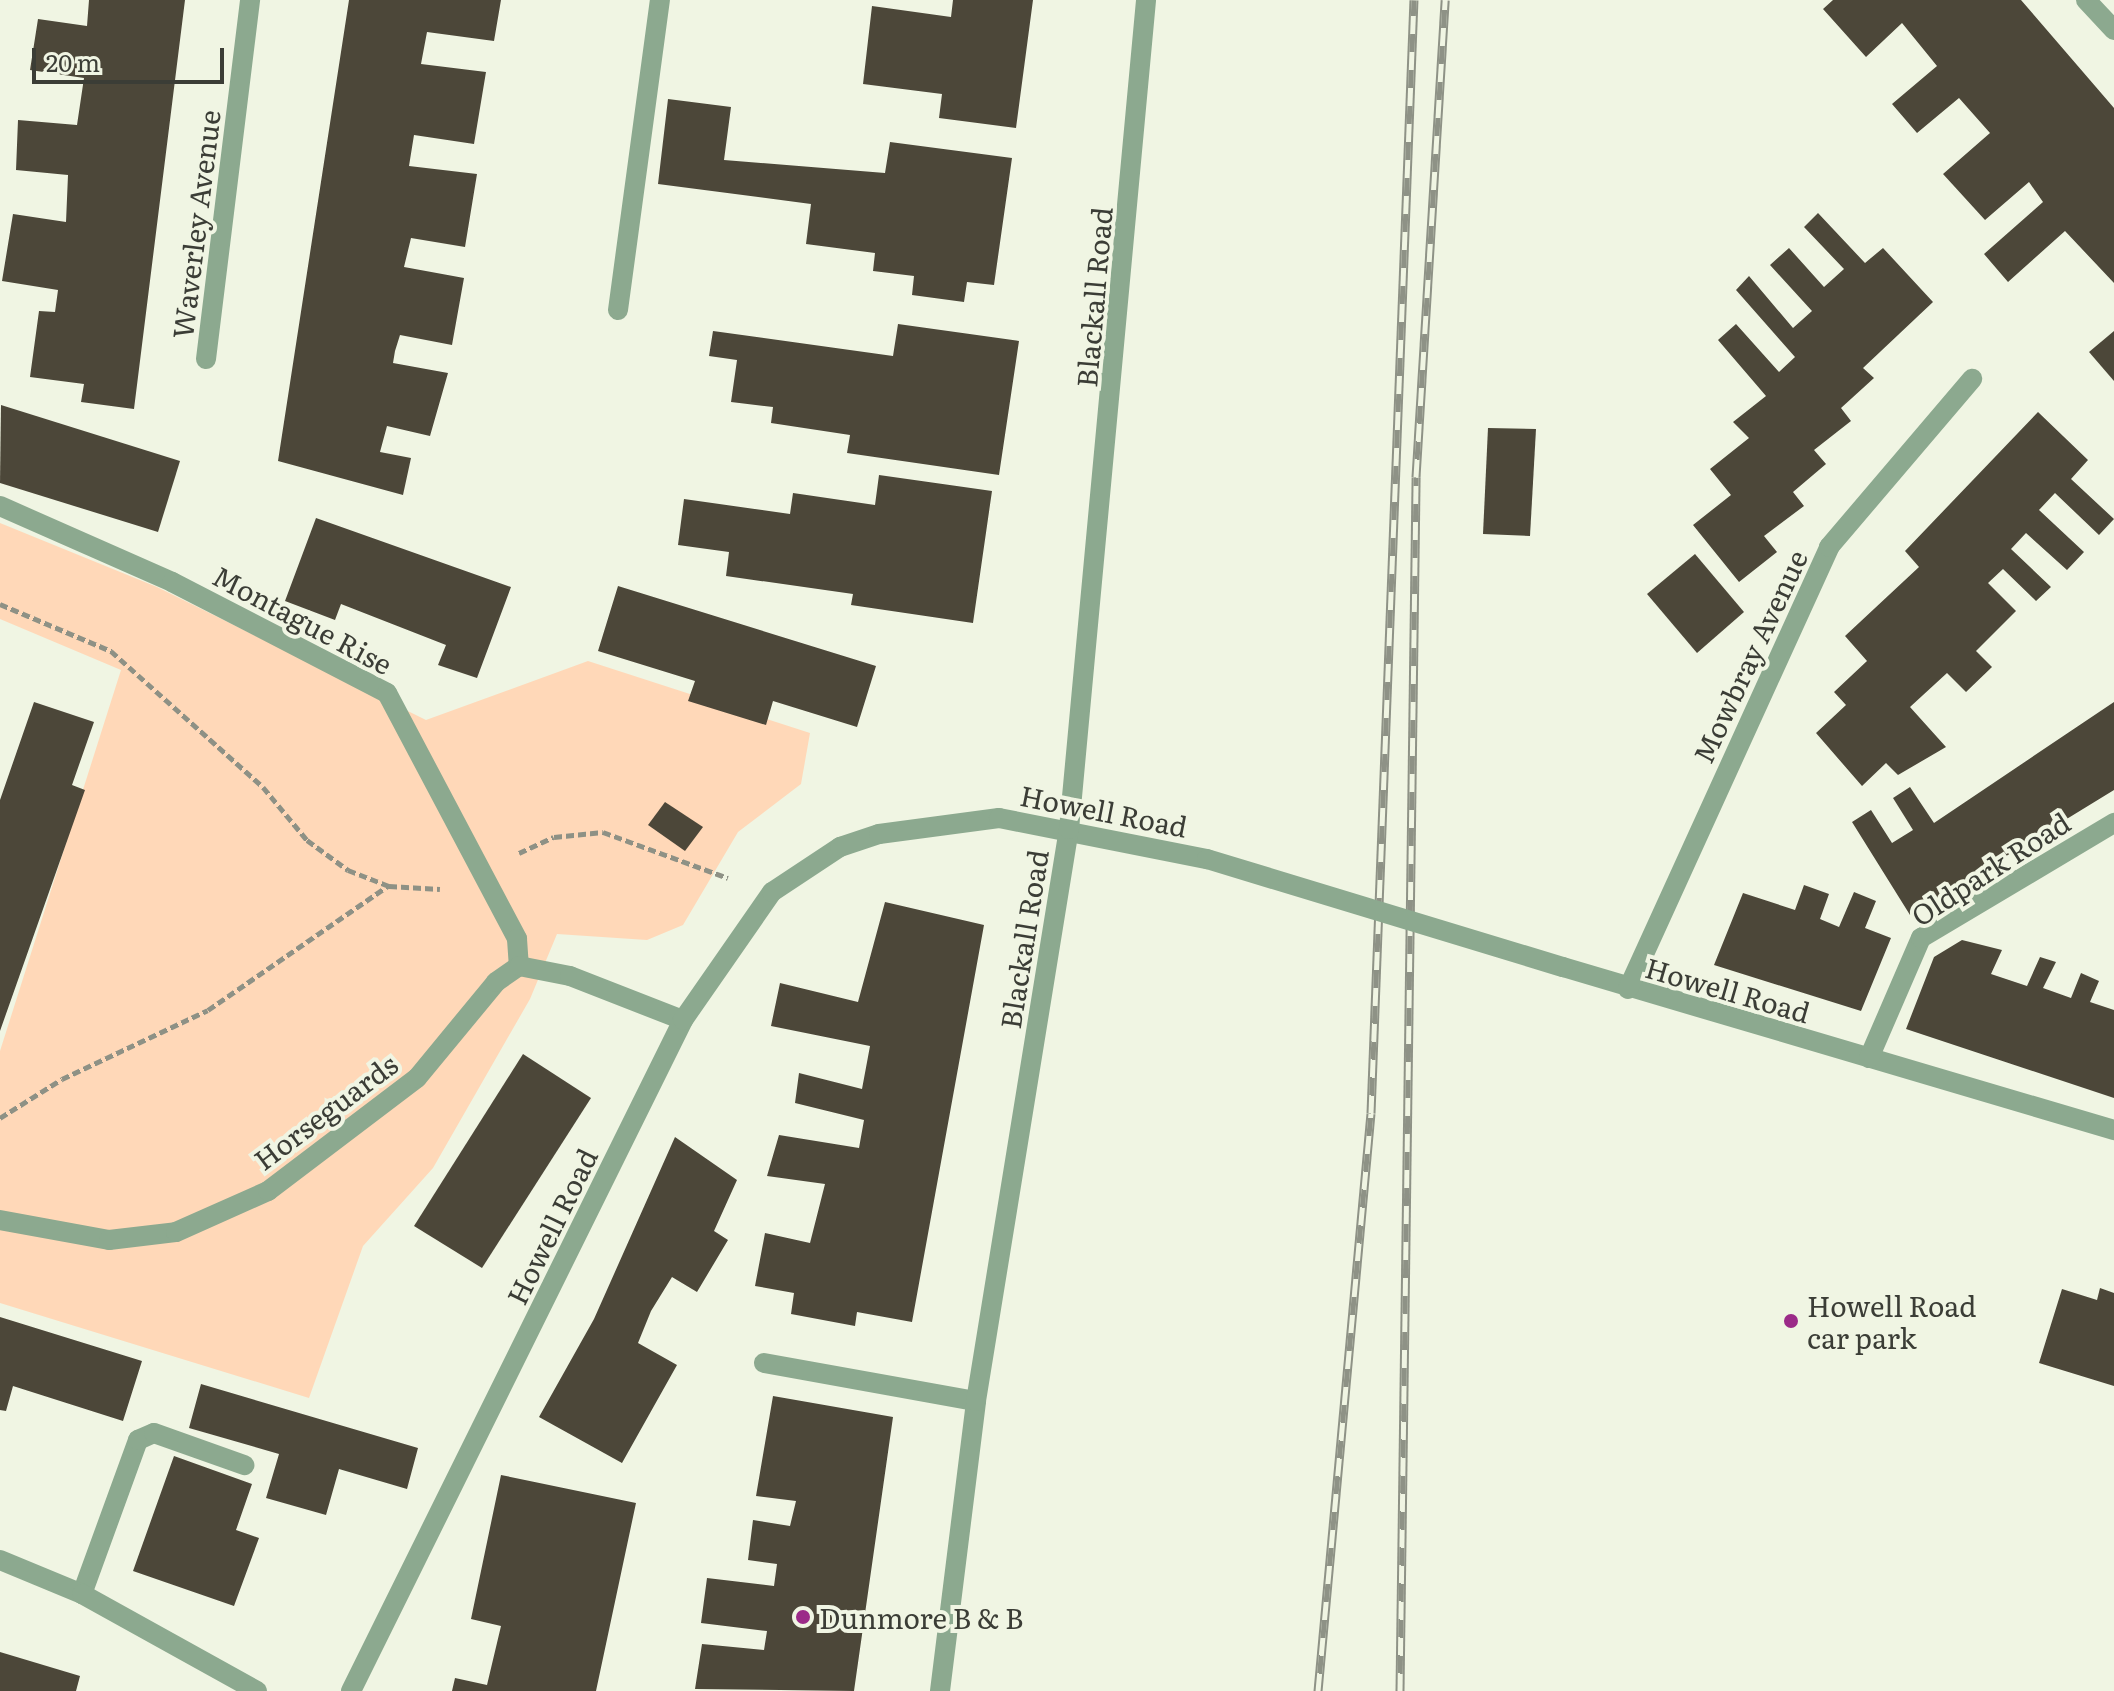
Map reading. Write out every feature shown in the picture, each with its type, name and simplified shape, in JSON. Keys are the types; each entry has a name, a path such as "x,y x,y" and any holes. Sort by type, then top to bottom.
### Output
{"street":[{"name":"Waverley Avenue","path":"206,359 250,0"},
{"path":"618,310 660,0"},
{"name":"Blackall Road","path":"940,1691 976,1401 1069,829 1146,0"},
{"path":"2086,0 2114,30"},
{"name":"Mowbray Avenue","path":"1628,989 1829,547 1972,379"},
{"name":"Montague Rise","path":"0,506 172,582 387,693 517,939 519,966"},
{"name":"Howell Road","path":"351,1691 683,1020 772,892 840,847 879,834 999,818 1069,829 1207,859 1628,989 2114,1130"},
{"name":"Oldpark Road","path":"1869,1058 1921,938 2114,823"},
{"path":"519,966 570,976 683,1020"},
{"name":"Horseguards","path":"0,1220 109,1240 176,1232 268,1191 417,1078 496,982 519,966"},
{"path":"764,1363 976,1401"},
{"path":"82,1594 138,1440 154,1433 244,1465"},
{"path":"0,1560 82,1594 257,1691"}],"path":[{"path":"0,604 111,651 263,787 307,840 348,870 389,886 448,890 487,880 527,846 603,832 772,892"},
{"path":"0,1118 62,1079 208,1010 389,886"}],"shaded area":[{"path":"0,523 157,587 426,720 588,661 810,733 801,784 738,832 683,925 647,940 557,934 530,999 433,1168 363,1246 309,1398 0,1303 0,1051 121,670 0,619"}],"building":[{"path":"89,0 185,0 134,409 81,402 84,384 30,377 39,311 55,312 58,290 2,281 13,214 66,222 68,175 16,170 18,120 77,125 84,78 30,70 38,19 87,26"},
{"path":"349,0 501,0 494,41 427,32 421,64 486,72 474,144 414,135 409,166 477,174 465,247 411,238 404,267 464,278 452,345 400,335 395,351 393,363 448,373 430,436 387,426 380,452 411,458 403,495 278,461"},
{"path":"953,0 1033,0 1016,128 939,118 942,94 863,84 872,6 951,17"},
{"path":"1833,0 2021,0 2114,108 2114,283 2065,231 2008,282 1984,254 2043,202 2029,182 1985,220 1943,174 1990,133 1959,98 1917,133 1892,104 1937,66 1902,23 1866,57 1823,9"},
{"path":"668,99 731,107 724,160 885,173 890,142 1012,158 994,285 967,282 964,302 912,295 914,276 873,271 875,253 806,244 811,204 658,184"},
{"path":"1818,213 1865,263 1883,248 1933,302 1863,368 1874,378 1841,408 1851,421 1814,450 1826,464 1793,492 1804,506 1764,536 1777,552 1739,582 1693,525 1731,495 1710,469 1749,438 1733,422 1766,396 1718,340 1736,324 1779,372 1795,357 1736,290 1749,276 1793,328 1812,311 1770,265 1789,248 1824,287 1844,269 1804,227"},
{"path":"898,324 1019,341 999,475 847,453 850,435 771,423 773,407 731,402 737,360 709,356 713,331 893,356"},
{"path":"2114,331 2114,381 2089,352"},
{"path":"1,405 180,461 158,532 0,483"},
{"path":"2038,412 2088,460 2071,479 2114,519 2099,535 2055,493 2039,510 2084,552 2067,570 2026,533 2011,549 2051,587 2036,601 2003,569 1988,583 2016,611 1976,651 1992,667 1966,692 1947,673 1910,707 1946,747 1898,775 1886,763 1862,786 1816,733 1846,705 1834,692 1867,661 1845,636 1919,567 1905,551"},
{"path":"1488,428 1536,429 1530,536 1483,534"},
{"path":"879,475 992,491 973,623 851,605 853,594 726,576 729,552 678,545 684,499 790,514 793,493 875,505"},
{"path":"316,518 511,587 477,678 438,665 446,645 341,604 335,620 285,601"},
{"path":"1695,554 1744,612 1697,653 1647,594"},
{"path":"618,586 876,666 857,727 773,701 766,725 688,701 695,681 598,651"},
{"path":"34,702 94,722 72,785 85,790 0,1031 0,800"},
{"path":"2114,702 2114,790 1910,915 1852,822 1871,810 1892,843 1913,830 1893,798 1910,787 1934,823"},
{"path":"665,802 703,827 685,851 648,825"},
{"path":"1804,885 1829,894 1820,919 1839,927 1854,892 1876,901 1865,928 1891,938 1861,1011 1714,965 1743,893 1795,910"},
{"path":"885,902 984,925 912,1322 857,1312 855,1326 791,1314 794,1293 755,1286 765,1233 810,1243 825,1184 767,1176 779,1135 859,1148 864,1120 795,1103 799,1073 862,1089 870,1046 771,1026 780,983 858,1002"},
{"path":"1962,940 2002,950 1991,974 2027,986 2040,957 2056,962 2043,988 2071,998 2081,973 2099,981 2090,1002 2114,1010 2114,1098 1906,1029 1934,957"},
{"path":"523,1054 591,1098 482,1268 414,1226"},
{"path":"675,1137 737,1180 714,1231 728,1240 697,1292 672,1277 651,1311 638,1343 677,1365 622,1463 539,1417 594,1319"},
{"path":"2100,1288 2114,1293 2114,1386 2039,1363 2062,1289 2097,1300"},
{"path":"0,1317 142,1361 123,1421 13,1386 6,1411 0,1410"},
{"path":"201,1384 418,1448 407,1489 339,1469 326,1515 266,1498 279,1454 189,1428"},
{"path":"773,1396 893,1417 854,1691 695,1689 702,1644 764,1650 767,1631 701,1623 707,1578 774,1586 777,1564 748,1560 753,1520 790,1526 796,1501 756,1496"},
{"path":"174,1456 252,1484 236,1530 259,1538 234,1606 133,1571"},
{"path":"501,1475 636,1503 596,1691 452,1691 455,1678 487,1685 501,1626 471,1619"},
{"path":"0,1652 80,1676 76,1691 0,1691"}],"railway":[{"path":"1318,1691 1371,1113 1414,0"},
{"path":"1400,1691 1416,477 1445,0"}],"place":[{"name":"Howell Road car park","path":"1791,1321"},
{"name":"Dunmore B & B","path":"803,1617"}]}
